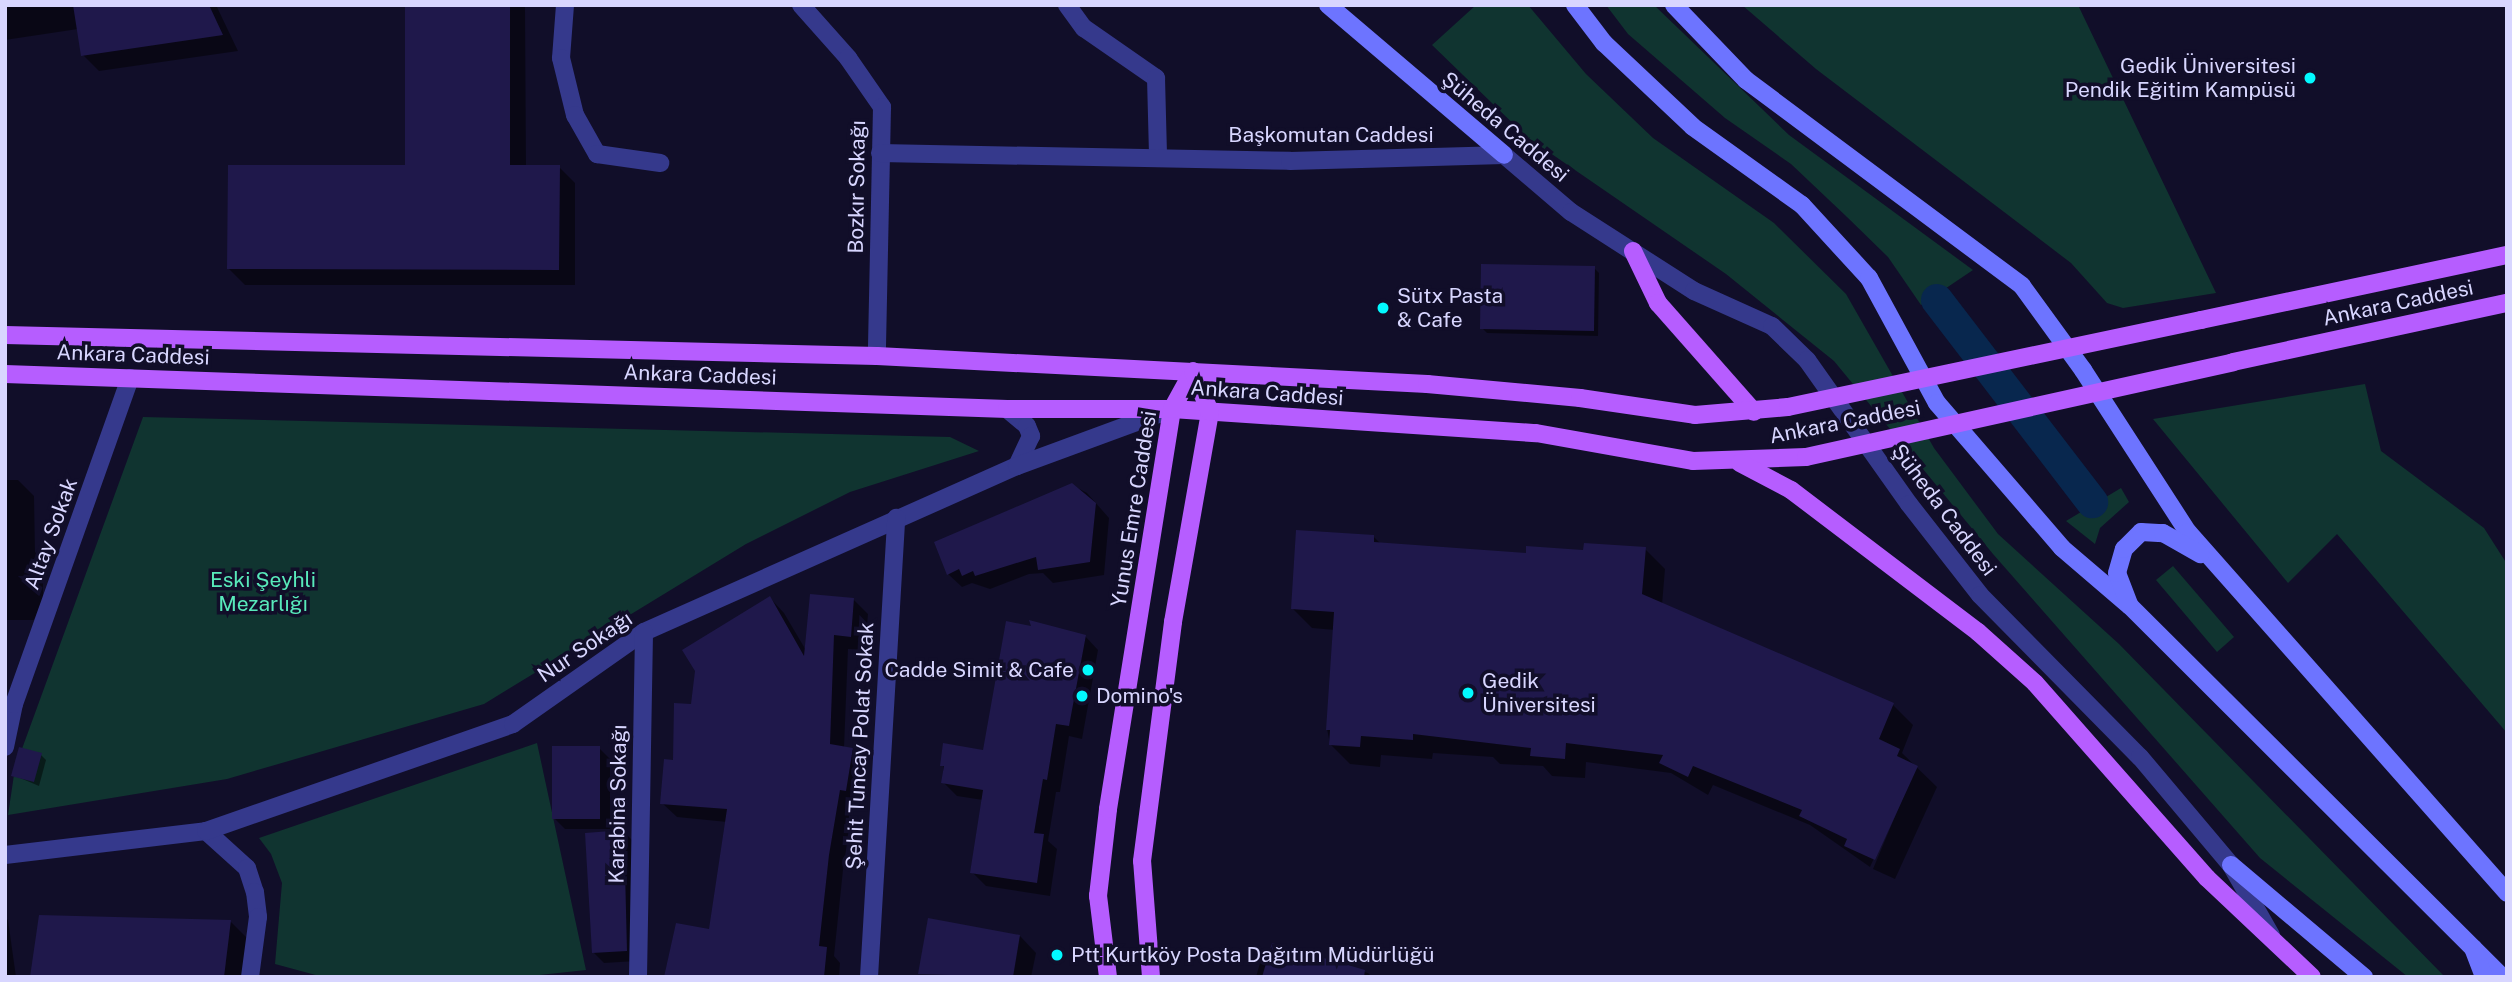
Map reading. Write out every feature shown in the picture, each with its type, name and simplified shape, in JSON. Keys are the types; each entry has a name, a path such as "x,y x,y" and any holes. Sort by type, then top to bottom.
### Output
{"main road":[{"path":"1633,251 1658,303 1754,412"},
{"name":"Ankara Caddesi","path":"5,335 877,356 1441,385 1580,398 1684,414 1754,412 2507,255"},
{"name":"Ankara Caddesi","path":"5,374 1007,409 1172,410 1536,433 1667,458 1737,461 1806,457 2507,303"},
{"path":"1151,977 1142,861 1173,622 1210,412 1193,371"},
{"name":"Yunus Emre Caddesi","path":"1108,977 1098,895 1101,864 1172,410 1193,371"},
{"path":"1737,461 1791,490 1978,632 2035,683 2207,878 2312,977"}],"street":[{"path":"565,5 561,58 575,115 597,154 660,163"},
{"name":"Bozkır Sokağı","path":"801,5 848,58 882,107 877,356"},
{"path":"1066,5 1084,28 1156,78 1158,157"},
{"name":"Şüheda Caddesi","path":"1328,5 1571,212 1694,290 1772,326 1807,360 1909,504 1980,595 2140,757 2231,865 2276,944"},
{"path":"1575,5 1604,43 1693,127 1802,205 1869,278 1937,403 2062,548 2130,606 2470,942 2502,977"},
{"path":"1674,5 1746,80 2022,286 2083,370 2188,532 2507,893"},
{"name":"Başkomutan Caddesi","path":"880,153 1290,161 1504,155"},
{"name":"Altay Sokak","path":"5,747 14,704 130,378"},
{"path":"1007,409 1027,426 1031,436 1017,466"},
{"name":"Nur Sokağı","path":"5,855 206,831 513,724 644,632 1017,466 1172,410"},
{"name":"Şehit Tuncay Polat Sokak","path":"869,977 896,518"},
{"path":"2130,606 2118,573 2124,549 2141,532 2163,533 2213,561"},
{"name":"Karabina Sokağı","path":"638,977 644,632"},
{"path":"206,831 247,868 255,892 258,917 250,977"},
{"path":"2231,865 2364,977"},
{"path":"2470,942 2484,977"}],"green space":[{"path":"1476,5 1528,5 1586,74 1653,138 1774,223 1846,294 1934,448 1998,534 2119,644 2445,977 2408,977 2260,858 1993,554 1834,361 1726,274 1527,137 1432,45"},
{"path":"1606,5 1654,5 1789,135 1973,270 1921,305 1888,257 1847,217 1791,164 1725,118 1628,34"},
{"path":"1742,5 2078,5 2216,293 2123,308 2107,303 2071,263 1816,69"},
{"path":"2365,384 2381,451 2484,528 2507,564 2507,733 2337,534 2288,583 2153,419"},
{"name":"Eski Şeyhli Mezarlığı","path":"143,417 950,437 979,451 850,492 746,544 484,704 227,779 8,815 15,768"},
{"path":"2121,488 2129,502 2100,528 2095,544 2066,521"},
{"path":"2173,566 2234,637 2217,652 2156,580"},
{"path":"537,743 586,970 521,977 323,977 275,964 282,883 271,854 259,838"}],"building":[{"path":"73,5 209,5 223,35 81,56"},
{"path":"405,5 510,5 510,165 560,165 559,270 227,269 228,165 405,165"},
{"path":"1481,264 1595,266 1594,331 1480,329"},
{"path":"1072,483 1096,503 1090,562 1038,570 1036,557 975,576 973,571 962,576 959,569 947,575 934,542"},
{"path":"1296,530 1374,535 1374,542 1526,553 1526,546 1583,550 1584,543 1646,547 1642,594 1894,703 1879,739 1900,749 1897,756 1918,766 1875,860 1844,846 1847,839 1799,816 1802,810 1693,766 1688,777 1659,763 1663,755 1566,743 1565,759 1530,756 1531,748 1413,734 1413,740 1361,736 1360,747 1329,745 1330,730 1326,730 1334,612 1291,609"},
{"path":"810,594 854,598 851,637 834,635 830,744 853,748 846,791 840,790 829,855 819,946 827,947 824,977 664,977 676,923 709,929 727,809 660,804 664,759 673,760 674,703 691,704 695,671 682,650 770,596 804,656"},
{"path":"1029,620 1086,635 1069,726 1056,724 1047,780 1043,779 1034,833 1044,834 1037,883 970,873 983,790 941,783 944,766 940,766 943,743 983,750 1006,621 1031,626"},
{"path":"552,746 600,746 600,819 552,819"},
{"path":"19,747 42,753 34,782 11,776"},
{"path":"624,830 627,951 592,953 585,833"},
{"path":"39,915 231,920 224,977 30,977"},
{"path":"928,918 1020,935 1013,977 918,974"},
{"path":"1272,943 1365,970 1364,977 1262,977"}],"waterway":[{"path":"1937,300 2092,502"}],"place":[{"name":"Gedik Üniversitesi Pendik Eğitim Kampüsü","path":"2310,78"},
{"name":"Sütx Pasta & Cafe","path":"1383,308"},
{"name":"Cadde Simit & Cafe","path":"1088,670"},
{"name":"Gedik Üniversitesi","path":"1468,693"},
{"name":"Domino's","path":"1082,696"},
{"name":"Ptt Kurtköy Posta Dağıtım Müdürlüğü","path":"1057,955"}]}
